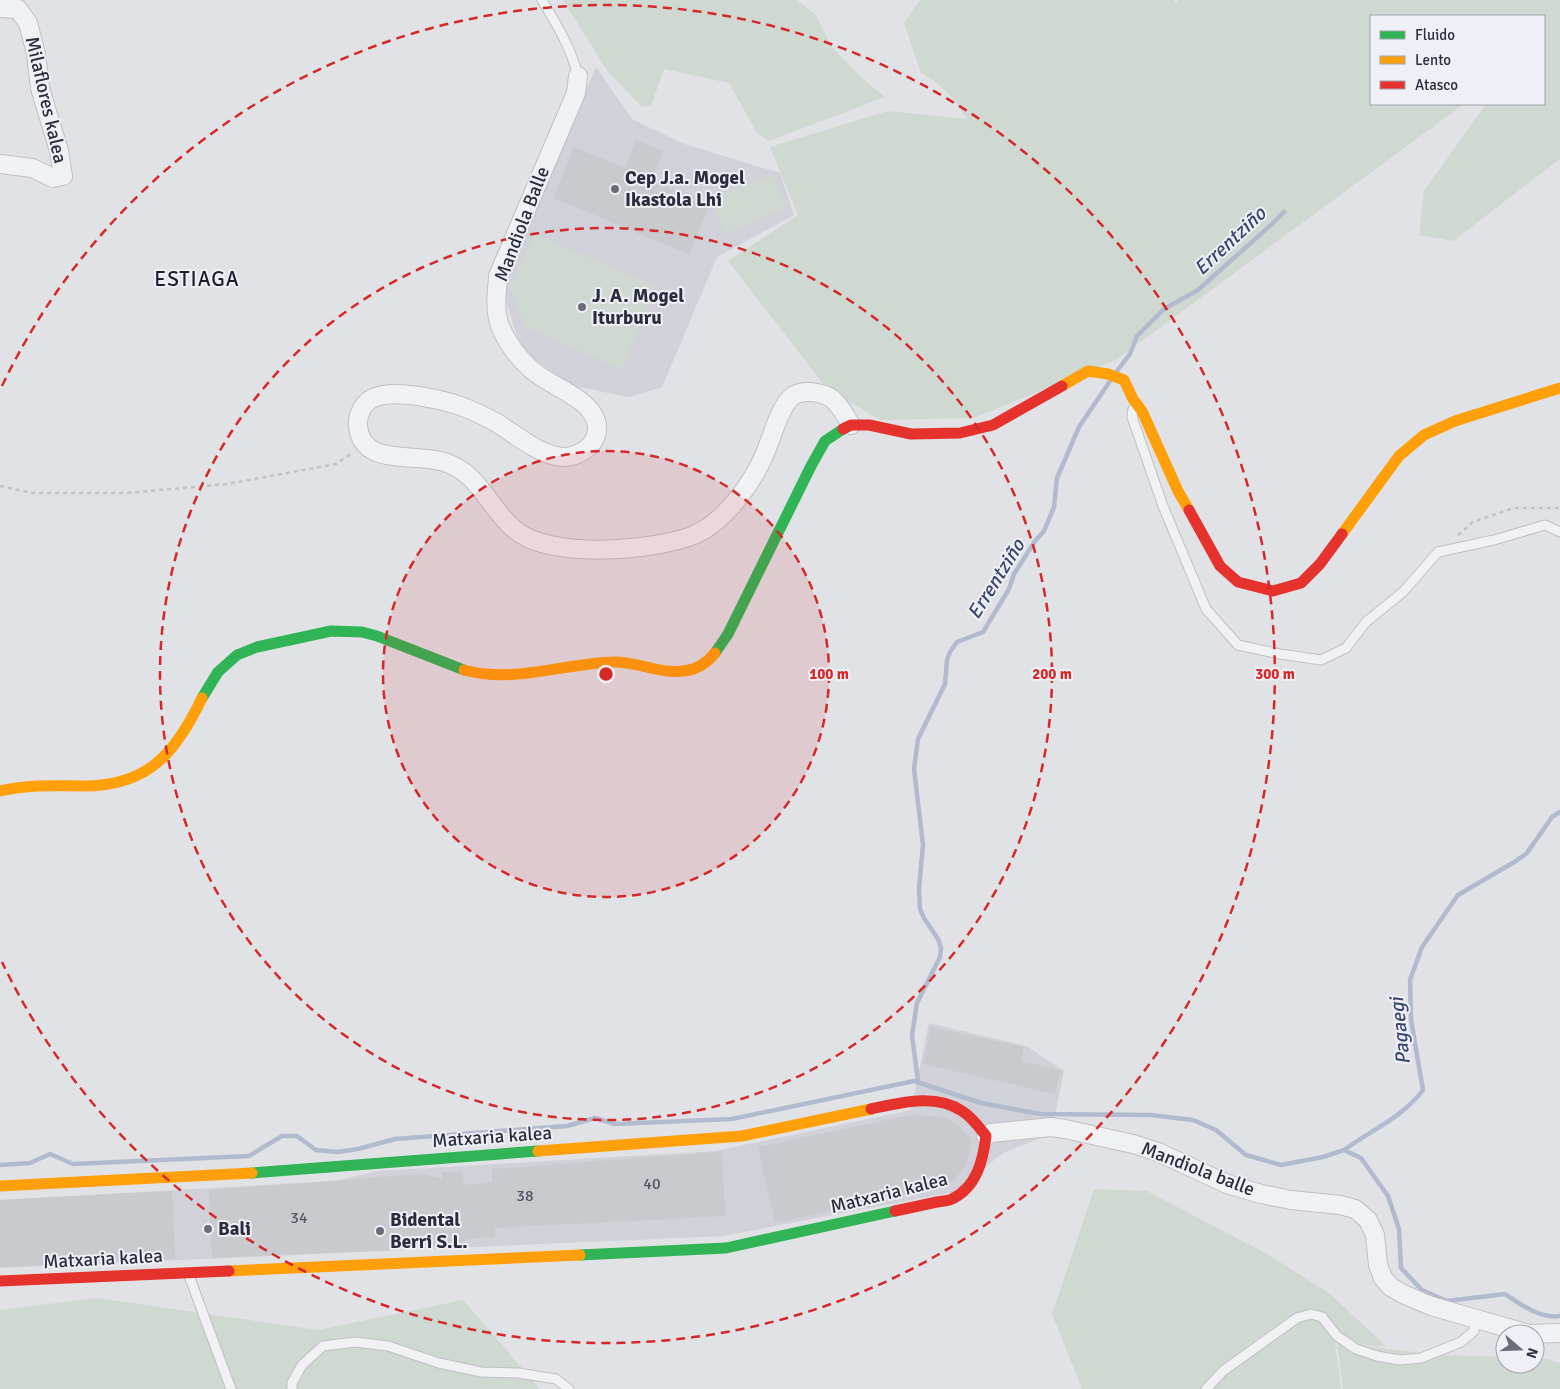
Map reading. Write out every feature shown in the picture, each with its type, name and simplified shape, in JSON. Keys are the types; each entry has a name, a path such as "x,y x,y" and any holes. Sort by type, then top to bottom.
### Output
{"street":[{"name":"Milaflores kalea","path":"0,8 18,9 28,23 36,54 40,88 59,150 63,176 53,178 32,168 0,164"},
{"name":"Mandiola Balle","path":"365,445 359,434 357,421 362,408 371,399 383,395 405,394 447,400 469,408 540,450 557,457 570,457 583,452 593,441 597,429 594,414 580,399 551,384 532,371 512,349 500,324 496,304 498,276 576,94 578,76"},
{"path":"0,791 31,786 114,784 138,776 158,764 176,745 205,689 219,670 232,658 249,650 339,630 364,632 470,672 500,676 529,675 598,663 620,662 674,672 691,670 706,662 717,652 728,634 810,466 825,441 838,431 851,425 869,425 910,434 960,433 993,425 1088,371 1108,374 1124,380 1133,399 1142,411 1178,491 1220,566 1238,582 1273,590 1301,583 1308,577 1320,564 1399,456 1424,436 1455,420 1560,388"},
{"path":"365,445 371,450 387,456 430,458 449,463 466,474 480,488 500,515 516,532 543,544 573,548 616,549 678,541 703,531 725,513 747,486 764,456 785,405 794,396 807,392 818,393 831,399 841,409 851,425"},
{"name":"Matxaria kalea","path":"0,1186 226,1175 742,1136 910,1101 934,1101 955,1106 973,1117 986,1136 983,1162 974,1179 963,1192 952,1199 726,1248 0,1281"},
{"name":"Mandiola balle","path":"986,1136 1051,1127 1066,1129 1133,1144 1158,1152 1227,1184 1261,1194 1291,1200 1340,1204 1355,1209 1368,1220 1375,1235 1378,1265 1383,1278 1403,1294 1431,1306 1529,1334 1560,1333"}],"lane":[{"path":"542,0 563,36 574,60 578,76"},
{"path":"1133,399 1132,417 1184,559 1206,609 1238,645 1321,660 1346,648 1366,622 1403,592 1438,552 1494,540 1545,525 1560,532"},
{"path":"188,1273 231,1389"},
{"path":"1206,1389 1223,1371 1296,1318 1311,1314 1322,1317 1337,1336 1356,1349 1377,1356 1400,1360 1421,1358 1461,1342 1474,1331 1476,1318"},
{"path":"292,1389 292,1383 302,1364 323,1346 355,1342 388,1346 439,1363 481,1372 518,1373 556,1380 569,1389"}],"path":[{"path":"0,486 32,492 128,493 227,484 336,464 365,445"},
{"path":"1438,552 1473,522 1513,508 1560,508"}],"shaded area":[{"path":"563,0 797,0 816,15 831,46 864,80 885,97 769,141 757,133 729,83 664,69 651,106 642,107 608,72"},
{"path":"920,0 1173,0 1176,4 1179,0 1560,0 1560,159 1453,241 1419,235 1424,191 1485,105 1545,105 1545,15 1370,15 1370,105 1463,105 1116,360 974,418 881,420 828,390 728,261 798,215 770,147 888,111 967,119 947,93 921,73 904,23"},
{"name":"J. A. Mogel Iturburu","path":"596,67 632,119 684,144 780,173 794,215 717,257 662,387 629,397 573,386 521,350 505,297 505,278"},
{"path":"773,174 787,208 725,234 711,199"},
{"name":"J. A. Mogel Iturburu","path":"534,234 656,286 622,370 525,327 510,287"},
{"path":"929,1023 1026,1046 1064,1071 1051,1134 1003,1153 954,1192 723,1236 0,1268 0,1200 335,1181 378,1171 715,1151 911,1110"},
{"path":"1094,1189 1147,1191 1269,1255 1329,1293 1387,1347 1347,1344 1440,1355 1495,1357 1495,1374 1545,1374 1545,1359 1547,1359 1560,1363 1560,1389 1343,1389 1337,1343 1335,1343 1341,1389 1082,1389 1052,1314"},
{"path":"97,1298 318,1330 463,1300 540,1389 0,1389 0,1310"}],"building":[{"name":"Cep J.a. Mogel Ikastola Lhi","path":"636,140 663,151 651,180 710,204 689,254 553,198 574,147 625,168"},
{"path":"931,1027 1024,1047 1021,1061 1061,1070 1055,1094 923,1064"},
{"path":"911,1115 948,1119 960,1127 972,1140 966,1166 952,1182 946,1186 775,1223 758,1147"},
{"path":"722,1152 725,1216 495,1228 495,1237 465,1239 465,1245 423,1248 389,1237 390,1250 212,1258 209,1190 423,1174 442,1179 442,1172 462,1171 464,1185 492,1182 492,1169"},
{"path":"172,1191 175,1259 0,1267 0,1200"}],"waterway":[{"name":"Errentziño","path":"1117,371 1130,354 1137,336 1164,309 1198,290 1284,212"},
{"name":"Errentziño","path":"918,1081 912,1035 917,1003 940,957 941,948 938,939 920,909 919,889 923,845 914,769 918,739 945,684 947,660 950,652 957,642 983,632 1009,589 1014,574 1035,541 1044,531 1054,507 1057,478 1079,427 1110,381"},
{"name":"Pagaegi","path":"1344,1150 1396,1116 1415,1100 1423,1090 1411,1020 1410,980 1422,947 1458,895 1527,853 1552,817 1560,812"},
{"path":"0,1165 30,1163 50,1154 73,1164 249,1156 282,1136 297,1136 316,1150 337,1152 358,1149 395,1139 567,1126 595,1118 615,1124 732,1119 914,1081 981,1103 1040,1114 1151,1115 1193,1120 1216,1130 1246,1155 1281,1165 1323,1157 1344,1150 1361,1158 1388,1196 1399,1229 1401,1268 1422,1290 1447,1301 1505,1294 1538,1313 1560,1316"}],"traffic: fast":[{"path":"715,653 728,634 825,441 843,429"},
{"path":"202,698 218,672 237,655 257,647 331,631 362,632 377,636 464,670"},
{"path":"252,1173 538,1151"},
{"path":"580,1255 726,1248 895,1211"}],"traffic: slow":[{"path":"1062,386 1088,371 1108,374 1124,380 1133,399 1142,411 1178,491 1189,510"},
{"path":"1342,534 1399,456 1424,435 1455,421 1560,388"},
{"path":"464,670 483,674 521,674 615,662 666,671 683,671 701,665 715,653"},
{"path":"0,791 31,786 107,784 126,780 158,762 170,750 182,735 202,698"},
{"path":"538,1151 742,1136 871,1109"},
{"path":"0,1186 252,1173"},
{"path":"229,1271 580,1255"}],"traffic: jam":[{"path":"843,429 851,425 869,425 911,434 960,433 993,425 1062,386"},
{"path":"1189,510 1220,566 1238,582 1273,591 1301,583 1320,564 1342,534"},
{"path":"871,1109 905,1102 940,1102 952,1105 966,1113 986,1136 981,1163 973,1180 961,1194 949,1200 895,1211"},
{"path":"0,1281 229,1271"}],"place":[{"name":"Cep J.a. Mogel Ikastola Lhi","path":"615,189"},
{"name":"J. A. Mogel Iturburu","path":"582,307"},
{"name":"Bali","path":"208,1229"},
{"name":"Bidental Berri S.L.","path":"380,1231"}],"district":[{"name":"ESTIAGA","path":"197,279"}]}
